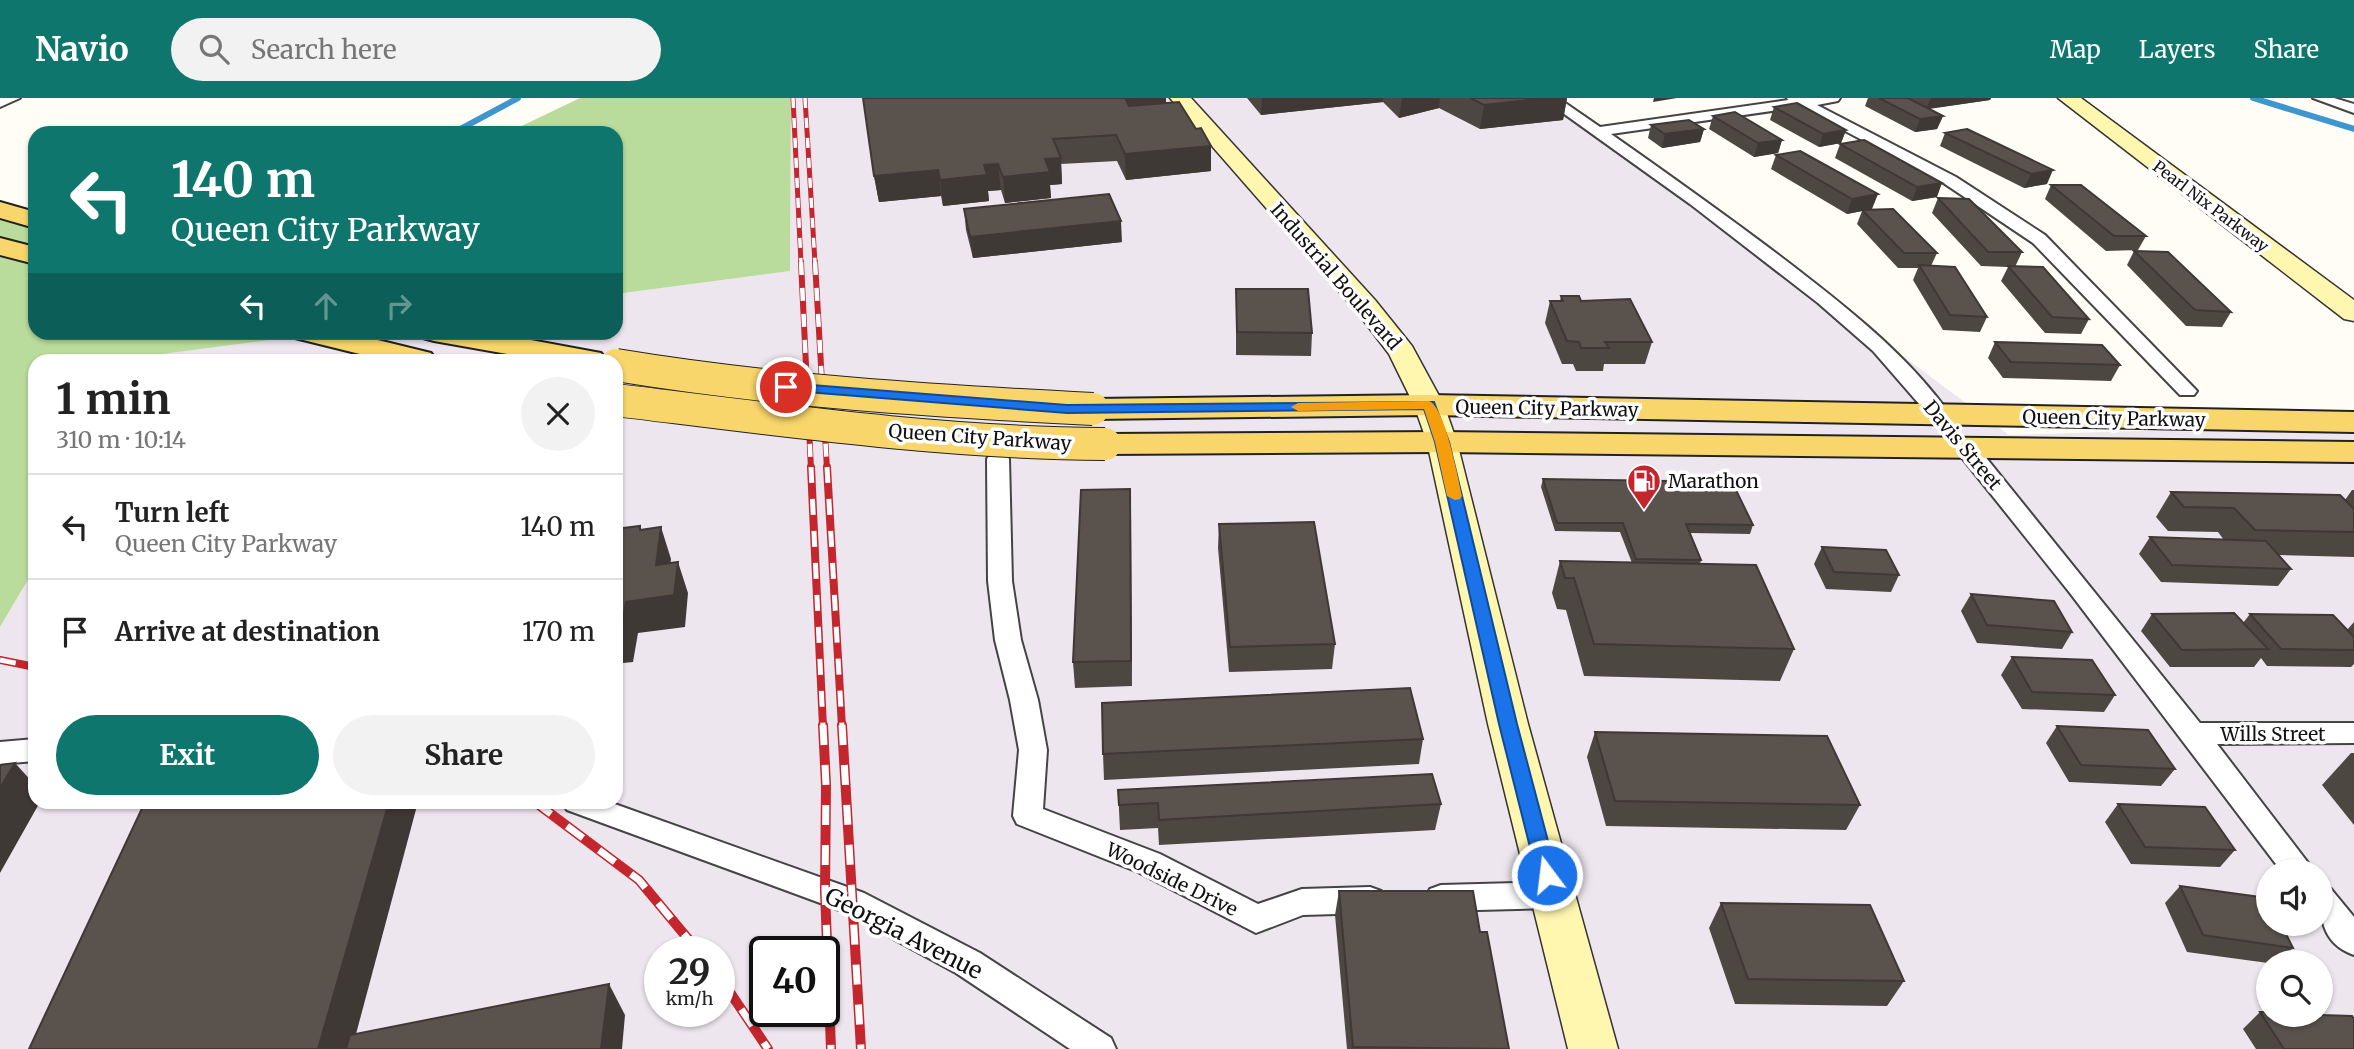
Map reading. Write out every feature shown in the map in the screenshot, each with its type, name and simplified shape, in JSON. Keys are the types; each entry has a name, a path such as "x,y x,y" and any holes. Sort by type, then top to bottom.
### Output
{"main road":[{"path":"0,210 28,218"},
{"path":"0,246 28,254"},
{"path":"330,340 391,354"},
{"path":"479,340 557,354"},
{"name":"Queen City Parkway","path":"623,366 707,380 952,402 1093,409 1967,449 2354,452"},
{"name":"Queen City Parkway","path":"623,401 916,435 1052,444 1105,444 1436,423 1940,416 2354,422"},
{"name":"Davis Street","path":"1940,416 1967,449"}],"street":[{"path":"0,103 13,98"},
{"name":"Industrial Boulevard","path":"1180,98 1366,306 1402,352 1436,423 1508,724 1593,1049"},
{"name":"Davis Street","path":"1549,98 1696,201 1825,299 1880,346 1940,416"},
{"path":"1597,132 1799,100 1833,98"},
{"name":"Pearl Nix Parkway","path":"2068,98 2354,313"},
{"name":"Pearl Nix Parkway","path":"2103,98 2252,208"},
{"path":"2320,98 2354,109"},
{"path":"1799,100 1935,172 2021,224 2039,239 2188,391"},
{"name":"Davis Street","path":"1967,449 2079,587 2290,859"},
{"name":"Woodside Drive","path":"998,459 1000,581 1008,640 1024,699 1033,750 1028,816 1149,863 1256,919 1302,902 1552,895"},
{"name":"Wills Street","path":"2193,734 2354,733"},
{"path":"0,753 28,751"},
{"name":"Georgia Avenue","path":"596,809 853,902 968,963 1099,1049"},
{"path":"2333,914 2354,941"}],"shaded area":[{"path":"791,98 1556,98 2009,435 2167,430 2354,434 2354,1049 0,1049 0,627 28,580 28,809 623,809 623,354 161,354 265,340 623,340 623,293 790,271"}],"green space":[{"path":"580,98 791,98 790,271 623,293 623,126 522,126"},
{"path":"0,213 28,218 28,340 270,340 162,354 28,354 28,580 0,627"}],"building":[{"path":"863,98 1151,98 1126,100 1129,106 1179,102 1196,129 1201,128 1211,146 1125,154 1116,135 1053,139 1061,158 1045,159 1050,172 1003,177 998,164 984,165 987,175 940,180 938,170 874,176"},
{"path":"1470,98 1545,98 1484,105"},
{"path":"1879,98 1908,98 1943,116 1920,119"},
{"path":"1797,103 1846,130 1823,134 1774,107"},
{"path":"1735,112 1782,140 1758,143 1713,116"},
{"path":"1689,120 1704,129 1665,134 1651,125"},
{"path":"1967,129 2053,170 2031,174 1945,133"},
{"path":"1864,140 1942,183 1917,187 1840,144"},
{"path":"1800,151 1878,194 1852,199 1776,155"},
{"path":"2051,185 2081,185 2146,236 2114,236"},
{"path":"1109,194 1121,221 970,237 964,209"},
{"path":"1938,198 1969,199 2022,252 1988,252"},
{"path":"1893,209 1937,253 1904,253 1862,210"},
{"path":"2134,251 2168,252 2231,312 2195,310"},
{"path":"1919,265 1955,267 1987,317 1950,315"},
{"path":"2008,266 2043,267 2089,319 2052,317"},
{"path":"1236,289 1308,289 1312,333 1237,332"},
{"path":"1561,296 1579,296 1581,301 1630,299 1652,342 1605,342 1609,348 1581,348 1579,342 1567,341 1550,301 1563,301"},
{"path":"1995,342 2102,345 2120,365 2011,362"},
{"name":"Marathon","path":"1543,479 1732,482 1753,525 1686,524 1701,560 1636,559 1623,523 1557,523"},
{"path":"1130,489 1131,661 1073,662 1081,490"},
{"path":"2171,492 2340,495 2354,509 2354,532 2255,530 2234,508 2184,507"},
{"path":"1314,522 1335,644 1230,647 1219,524"},
{"path":"640,526 640,530 661,527 656,565 678,562 674,595 626,602 623,619 623,528"},
{"path":"2150,537 2266,541 2291,569 2172,565"},
{"path":"1822,547 1886,550 1899,575 1834,572"},
{"path":"1560,561 1756,565 1794,649 1594,644 1574,578 1565,578"},
{"path":"1971,594 2054,601 2072,632 1987,625"},
{"path":"2234,613 2268,649 2182,650 2152,614"},
{"path":"2250,614 2333,615 2354,637 2354,650 2281,649"},
{"path":"2012,657 2092,660 2115,695 2032,692"},
{"path":"1410,688 1423,739 1103,754 1102,703"},
{"path":"2057,726 2148,730 2175,769 2081,765"},
{"path":"1595,732 1827,736 1860,805 1615,801"},
{"path":"15,763 0,788 0,765"},
{"path":"1432,774 1441,804 1159,820 1158,803 1119,805 1118,790"},
{"path":"2118,804 2205,807 2235,850 2145,847"},
{"path":"142,809 387,809 318,1049 29,1049"},
{"path":"2180,886 2256,896 2256,936 2287,936 2293,948 2203,935"},
{"path":"1339,891 1473,891 1480,932 1487,932 1509,1049 1353,1047"},
{"path":"1721,903 1870,905 1904,981 1748,979"},
{"path":"609,984 601,1049 346,1049 350,1035"},
{"path":"2333,1015 2352,1016 2354,1019 2354,1049 2284,1049 2270,1027 2333,1027"}],"waterway":[{"path":"466,126 518,98"},
{"path":"2253,98 2354,129"}],"railway":[{"path":"793,98 801,263"},
{"path":"805,98 815,263"},
{"path":"801,262 811,469"},
{"path":"815,262 827,469"},
{"path":"811,467 823,727"},
{"path":"827,467 842,727"},
{"path":"0,660 28,666"},
{"path":"823,725 831,1049"},
{"path":"842,725 861,1049"},
{"path":"544,809 639,880 686,936"},
{"path":"735,1000 768,1049"}],"slow traffic":[{"path":"1298,407 1429,405 1442,442 1455,496"}],"place":[{"name":"Marathon","path":"1644,511"}],"route":[{"path":"786,387 1067,409 1429,405 1442,442 1508,724 1547,875"}]}
